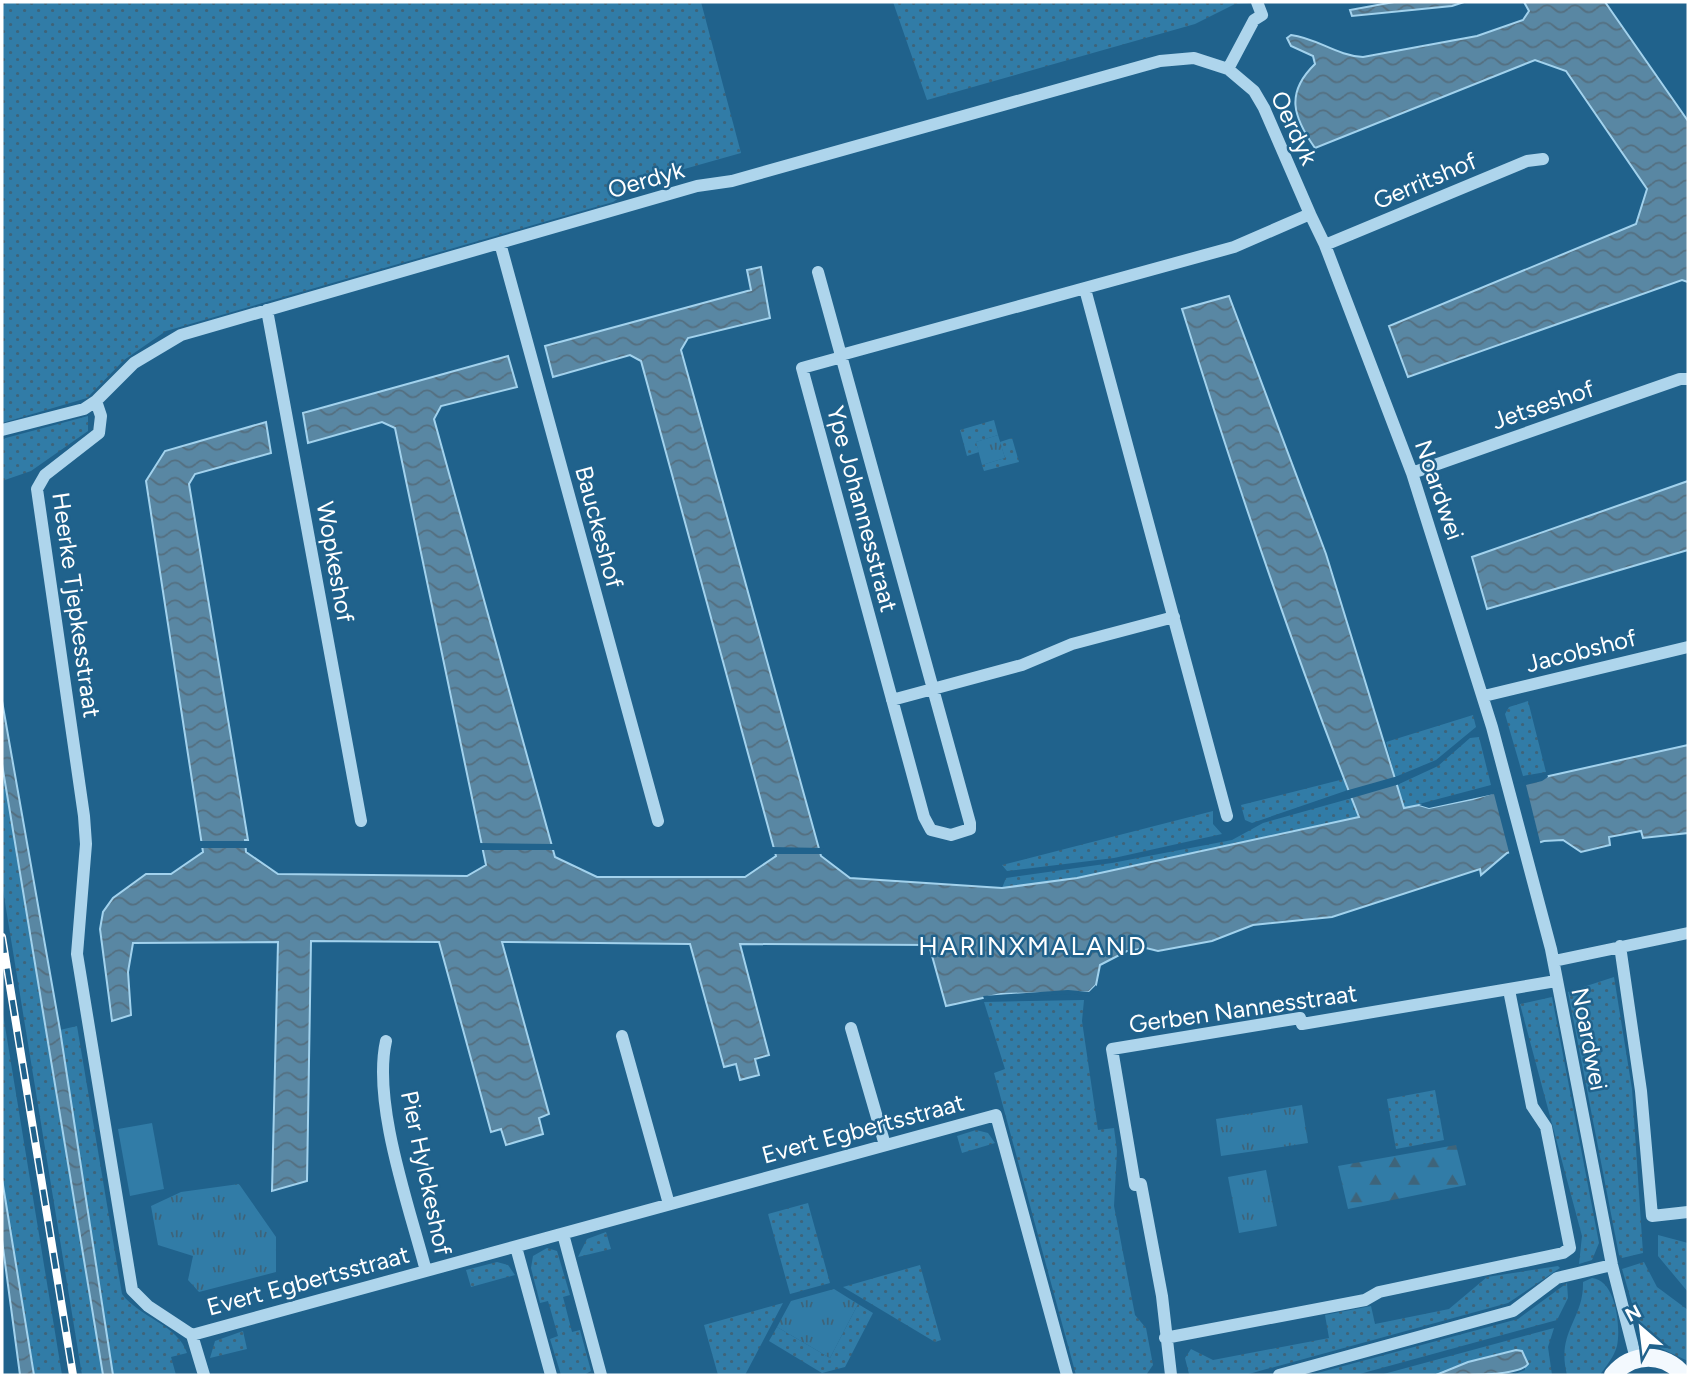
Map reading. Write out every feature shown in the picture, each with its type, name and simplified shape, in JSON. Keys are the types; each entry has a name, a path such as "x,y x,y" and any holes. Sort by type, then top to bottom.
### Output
{"main road":[{"path":"1613,1375 1636,1359 1659,1359 1684,1372"}],"street":[{"path":"1228,69 1254,20 1262,15 1257,2"},
{"name":"Oerdyk","path":"96,401 134,363 169,340 500,243 1160,61 1194,58 1228,69 1249,86 1264,108 1310,214"},
{"name":"Gerritshof","path":"1325,245 1527,161 1543,159"},
{"path":"841,356 1234,247 1310,214"},
{"name":"Noardwei","path":"1310,214 1325,245 1412,473 1484,696 1554,961 1612,1265 1636,1359"},
{"name":"Bauckeshof","path":"500,243 658,821"},
{"name":"Ype Johannesstraat","path":"818,272 970,823 970,830 958,834 940,835 926,824 802,368 841,356"},
{"path":"1085,289 1227,816"},
{"name":"Wopkeshof","path":"267,310 360,821"},
{"name":"Jetseshof","path":"1412,473 1688,379"},
{"path":"2,430 84,409 96,401"},
{"name":"Heerke Tjepkesstraat","path":"96,401 101,416 99,433 40,481 36,498 86,844 77,954 132,1290 148,1306 192,1335"},
{"path":"892,700 1022,665 1072,644 1174,617"},
{"name":"Jacobshof","path":"1484,696 1688,647"},
{"path":"1554,961 1688,933"},
{"path":"1620,946 1641,1091 1652,1216 1688,1212"},
{"name":"Gerben Nannesstraat","path":"1171,1375 1160,1284 1141,1184 1135,1185 1112,1049 1300,1018 1302,1024 1556,981"},
{"path":"1166,1338 1365,1300 1379,1292 1563,1253 1570,1248 1546,1127 1532,1106 1509,990"},
{"path":"851,1028 885,1145"},
{"path":"622,1035 668,1204"},
{"name":"Pier Hylckeshof","path":"386,1041 383,1055 390,1121 426,1271"},
{"name":"Evert Egbertsstraat","path":"204,1375 192,1335 996,1115 1068,1375"},
{"path":"563,1234 601,1375"},
{"path":"516,1247 551,1375"},
{"path":"1279,1375 1513,1311 1557,1278 1612,1265"}],"green space":[{"path":"2,2 701,2 741,153 624,186 620,197 613,202 166,331 124,360 87,398 2,423"},
{"path":"893,2 1250,3 1235,4 1195,24 927,100"},
{"path":"88,416 88,431 31,471 2,481 2,439"},
{"path":"994,420 998,435 976,442 979,452 967,456 960,430"},
{"path":"998,435 1005,458 982,465 976,442"},
{"path":"1012,438 1019,462 984,471 982,465 1005,458 1000,442"},
{"path":"1528,701 1546,772 1523,776 1505,714 1509,707"},
{"path":"1473,715 1476,727 1436,760 1395,777 1386,742"},
{"path":"1479,737 1491,785 1404,808 1397,785 1438,766 1470,738"},
{"path":"2,764 103,1375 82,1375 2,884"},
{"path":"1344,779 1348,790 1252,823 1245,820 1241,805"},
{"path":"1352,798 1360,817 1077,878 1002,888 1006,878 1112,863 1232,840 1263,823"},
{"path":"1213,811 1213,824 1222,834 1114,858 1007,871 1002,865"},
{"path":"1614,977 1632,1089 1643,1253 1622,1258 1619,1255 1568,992"},
{"path":"1552,997 1599,1243 1592,1260 1579,1264 1582,1236 1520,1004"},
{"path":"1084,1000 1082,1021 1098,1130 1114,1128 1117,1151 1114,1206 1135,1315 1146,1328 1153,1365 1146,1375 1076,1375 994,1073 1005,1069 984,1002"},
{"path":"2,1008 62,1375 34,1375 2,1179"},
{"path":"77,1026 122,1294 138,1309 167,1328 182,1343 187,1353 171,1357 176,1375 113,1375 60,1030"},
{"path":"1435,1090 1444,1140 1396,1149 1387,1099"},
{"path":"1302,1105 1308,1143 1221,1156 1216,1119"},
{"path":"152,1123 164,1189 130,1196 118,1129"},
{"path":"976,1130 988,1133 995,1143 962,1153 957,1136"},
{"path":"1456,1145 1466,1185 1348,1209 1338,1166"},
{"path":"1266,1170 1277,1226 1239,1233 1228,1177"},
{"path":"239,1184 276,1237 276,1272 199,1292 188,1280 193,1256 158,1245 151,1206 181,1192"},
{"path":"808,1203 830,1283 790,1294 768,1214"},
{"path":"606,1232 611,1249 578,1257 587,1239"},
{"path":"1658,1235 1688,1243 1688,1292 1658,1256"},
{"path":"547,1248 557,1251 570,1295 563,1297 572,1332 580,1330 591,1371 584,1375 561,1375 550,1339 558,1336 548,1301 540,1303 531,1268 533,1256"},
{"path":"497,1262 508,1265 515,1275 471,1287 466,1270"},
{"path":"1644,1262 1657,1287 1688,1310 1688,1361 1656,1346 1640,1331 1622,1269"},
{"path":"920,1265 941,1340 935,1342 843,1287"},
{"path":"1558,1266 1560,1268 1508,1303 1245,1375 1189,1374 1185,1358 1191,1349 1213,1360 1329,1338 1325,1315 1371,1306 1375,1324 1449,1309 1487,1277"},
{"path":"1592,1278 1600,1281 1612,1295 1617,1317 1617,1346 1600,1375 1567,1375 1567,1336 1579,1306 1583,1282"},
{"path":"1567,1283 1568,1298 1557,1320 1356,1375 1310,1375 1518,1319"},
{"path":"834,1289 858,1304 830,1358 777,1327 791,1301"},
{"path":"783,1303 745,1375 718,1375 704,1325"},
{"path":"858,1304 873,1313 845,1367 822,1373 769,1341 777,1327 830,1358"},
{"path":"1554,1328 1548,1347 1552,1375 1513,1375 1525,1370 1525,1355 1507,1352 1494,1354 1436,1375 1380,1375"},
{"path":"243,1331 247,1349 210,1358 215,1341"}],"water":[{"path":"1394,2 1464,2 1452,6 1352,16 1350,10"},
{"path":"1524,2 1605,2 1688,121 1688,282 1682,280 1408,377 1389,326 1636,224 1647,189 1566,71 1535,60 1315,148 1297,115 1296,105 1299,85 1315,64 1313,56 1291,46 1287,38 1291,35 1300,37 1344,54 1363,57 1477,36 1523,20 1529,11"},
{"path":"761,267 770,318 688,338 681,350 821,856 850,878 1002,888 1077,878 1359,817 1266,564 1182,309 1229,296 1326,554 1404,808 1419,805 1429,808 1473,799 1549,776 1688,745 1688,833 1643,838 1641,831 1609,837 1610,845 1581,852 1563,840 1544,841 1507,853 1481,875 1480,869 1332,917 1253,925 1212,941 1158,951 1146,948 1127,951 1100,965 1096,985 1089,992 1001,994 946,1006 929,945 740,944 769,1055 755,1059 759,1075 740,1080 736,1064 724,1067 690,944 502,942 549,1114 539,1118 543,1134 506,1145 501,1129 491,1132 439,942 311,941 307,1181 272,1191 278,942 133,943 128,972 131,1015 112,1021 100,929 103,912 113,898 146,874 171,874 203,852 146,481 165,451 266,422 271,453 195,474 189,484 248,840 245,840 246,852 278,874 467,876 486,865 395,428 382,422 308,443 303,413 508,356 517,387 441,406 434,419 555,857 597,877 745,877 776,856 641,361 630,355 553,377 545,346 751,290 747,270"},
{"path":"1688,481 1688,550 1487,609 1472,557"},
{"path":"2,701 60,1030 113,1375 103,1375 2,764"},
{"path":"2,1179 34,1375 20,1375 2,1240"},
{"path":"1516,1350 1522,1351 1528,1364 1513,1371 1436,1375 1468,1362"}],"pier":[{"path":"1547,774 1548,777 1542,781 1526,785 1541,846 1510,856 1494,794 1429,808 1419,805 1472,796"},
{"path":"1398,776 1400,784 1352,798 1348,799 1345,791"},
{"path":"198,841 251,841 249,848 199,848"},
{"path":"478,843 554,844 556,850 479,850"},
{"path":"770,847 823,848 825,854 772,854"},
{"path":"1096,985 1097,989 1089,996 1067,994 984,999 983,996 1068,990 1089,992"}],"railway":[{"path":"2,937 73,1375"}],"district":[{"name":"HARINXMALAND","path":"1033,946"}]}
